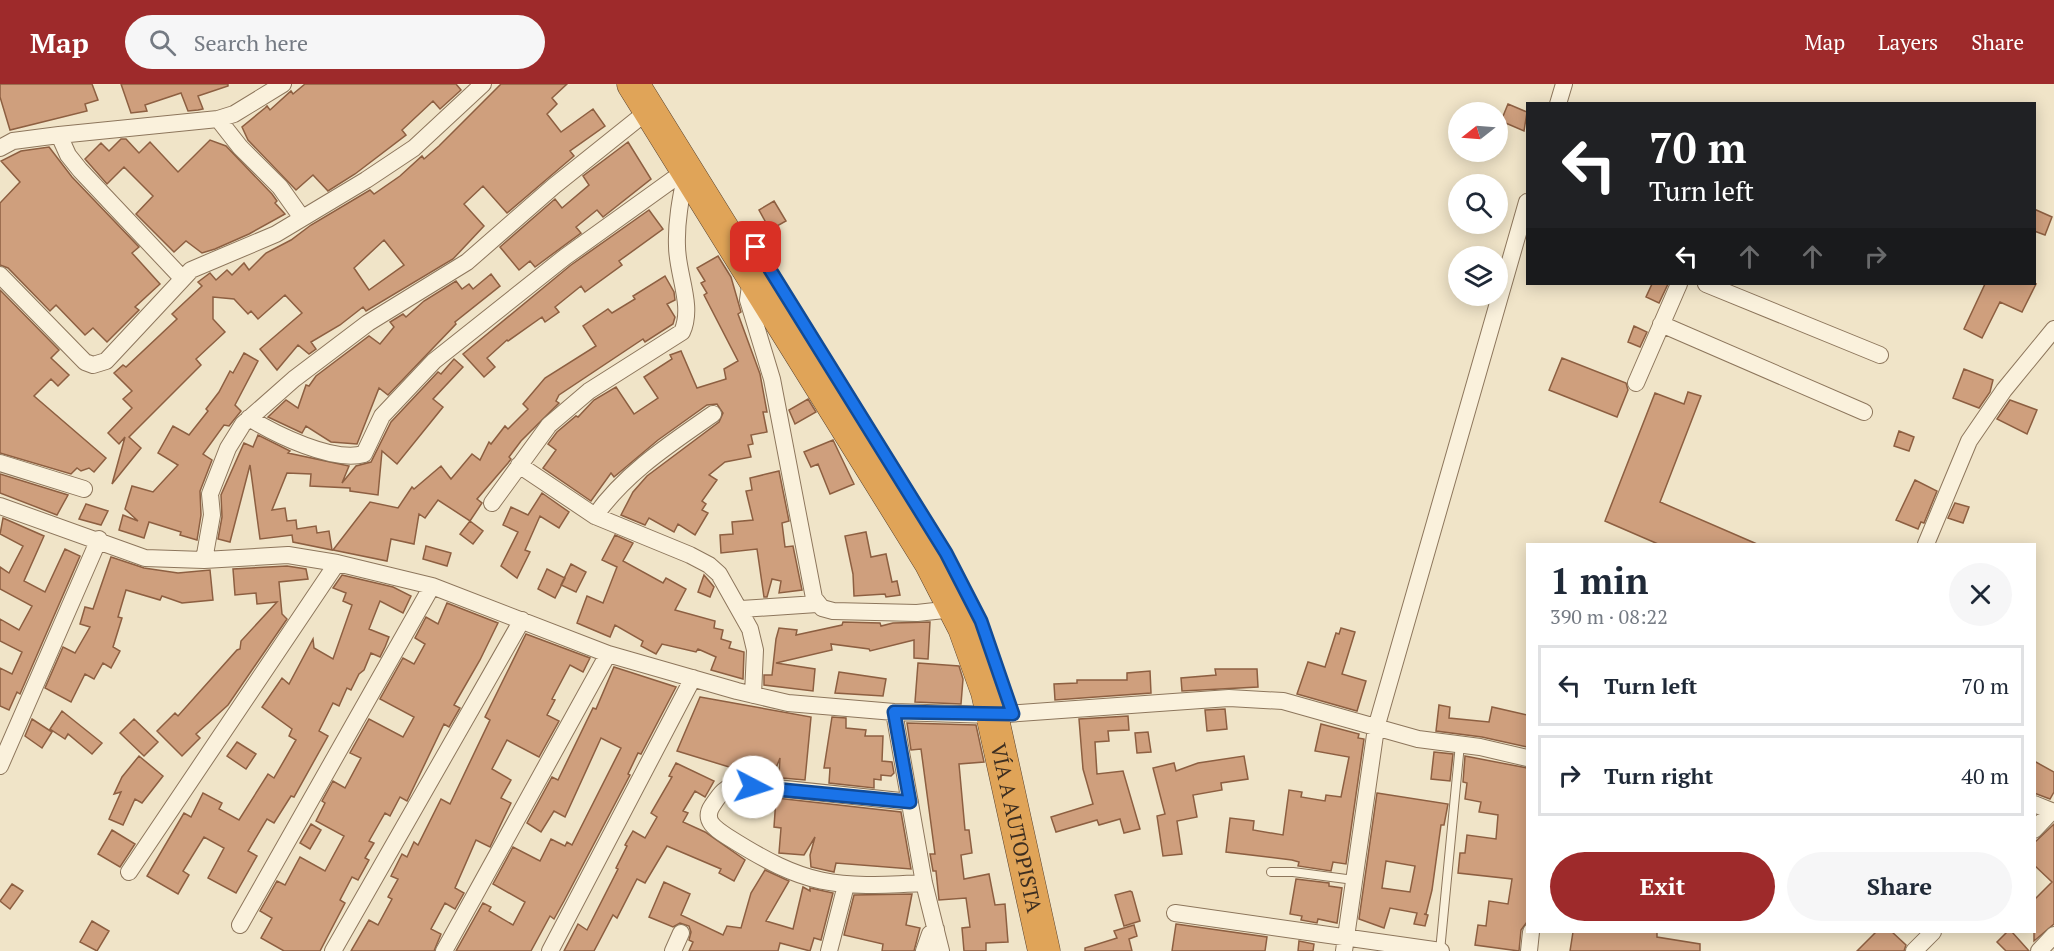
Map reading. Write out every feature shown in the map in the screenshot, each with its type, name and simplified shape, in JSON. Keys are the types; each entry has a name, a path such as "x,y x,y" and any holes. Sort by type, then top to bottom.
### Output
{"highway":[{"name":"VÍA A AUTOPISTA","path":"633,84 652,97 946,553 981,621 1064,951"},
{"name":"VÍA A AUTOPISTA","path":"652,97 686,170 930,562 964,628 1003,714 1044,951"}],"street":[{"path":"0,148 13,141 218,119 234,114 283,84"},
{"path":"0,275 77,354 93,364 111,357 182,278 199,266 276,234 414,148 483,84"},
{"path":"1559,102 1564,84"},
{"path":"204,560 212,515 210,494 228,448 249,418 294,379 368,323 448,277 467,262 603,145 652,97"},
{"path":"218,119 229,136 280,187 302,218"},
{"path":"59,135 69,156 80,170 182,278"},
{"path":"249,418 278,436 313,448 349,456 364,454 382,416 434,361 574,250 686,170"},
{"path":"492,503 549,425 589,391 682,332 687,322 687,314 677,240 686,170"},
{"path":"1345,944 1376,728 1526,208"},
{"path":"755,281 750,286 748,300 772,379 804,554 817,604"},
{"path":"1636,382 1679,285"},
{"path":"1708,285 1880,355"},
{"path":"1661,324 1864,412"},
{"path":"1926,543 1969,441 2004,390 2054,329"},
{"path":"595,516 607,498 628,478 713,414"},
{"path":"0,463 84,489"},
{"path":"519,465 595,516 709,565 719,574 741,609 755,650 753,695"},
{"path":"0,506 99,539 145,558 204,560 288,555 337,563 432,586 608,654 788,703 894,712 1003,714 1229,698 1284,701 1418,739 1460,744 1526,758"},
{"path":"0,766 99,539"},
{"path":"129,872 337,563"},
{"path":"240,925 432,586"},
{"path":"741,609 817,604 833,611 916,613 953,609"},
{"path":"333,951 522,620"},
{"path":"444,951 608,654"},
{"path":"550,951 693,678"},
{"path":"894,712 924,883 941,951"},
{"path":"910,802 739,784 722,791 709,811 710,822 715,829 763,860 793,874 826,884 924,883"},
{"path":"2036,805 2053,811 2036,828"},
{"path":"829,951 846,885"},
{"path":"1175,913 1345,944 1440,951"},
{"path":"924,951 930,934 936,929"},
{"path":"673,951 681,933"},
{"path":"1529,951 1532,933"},
{"path":"1914,951 1932,933"},
{"path":"2039,951 2054,935"}],"lane":[{"path":"1440,951 1460,744"},
{"path":"1271,872 1293,872 1354,880"}],"building":[{"path":"0,84 92,84 98,100 85,104 87,111 10,130 0,97"},
{"path":"121,84 228,84 228,86 198,96 203,109 188,111 181,93 145,105 147,111 131,113"},
{"path":"305,84 456,84 461,90 440,109 433,101 402,130 406,135 355,174 328,191 313,175 296,190 248,140 242,127 267,106 270,110 291,91 293,94"},
{"path":"501,84 567,84 552,98 557,104 547,114 561,132 593,109 605,126 570,151 574,156 507,213 483,186 464,204 484,226 453,259 366,311 363,307 340,325 311,342 316,349 309,354 298,345 277,370 260,349 302,313 285,295 258,319 251,311 248,314 234,299 213,297 213,319 225,332 196,359 201,365 129,437 141,448 112,484 125,437 119,444 108,433 132,408 123,399 132,391 114,373 123,365 126,367 177,319 172,314 202,286 198,282 210,273 216,280 227,270 232,275 244,263 249,270 266,253 291,240 311,225 370,190 374,194 400,176 422,156 424,159","holes":["384,240 404,265 369,290 354,268"]},
{"path":"1508,104 1526,112 1524,131 1508,124"},
{"path":"121,139 126,139 139,153 150,142 178,172 210,140 226,146 272,194 277,201 275,203 285,214 215,249 202,253 186,241 174,252 136,214 153,196 124,167 107,184 85,159 101,143 109,151"},
{"path":"628,142 651,179 603,217 597,210 576,227 581,233 535,267 530,261 519,270 500,247 555,199 562,208 589,185 583,176"},
{"path":"49,147 72,177 139,247 132,253 160,284 135,307 139,310 107,342 93,328 85,335 56,305 50,311 8,268 0,265 0,203 20,182 1,161 21,151"},
{"path":"774,201 786,221 770,230 759,210"},
{"path":"649,210 663,229 619,261 622,265 585,292 581,286 555,307 559,312 545,322 542,317 507,340 487,358 495,367 484,377 463,354 571,265"},
{"path":"2036,210 2052,217 2045,235 2036,232"},
{"path":"718,256 731,277 741,312 738,314 760,374 767,412 763,412 767,432 751,435 753,444 748,445 751,457 725,462 709,475 717,480 702,501 706,504 702,510 708,513 695,535 678,524 674,532 649,518 645,525 621,515 633,492 647,476 719,422 723,413 717,404 707,405 658,440 614,477 611,473 591,501 543,468 556,450 548,444 557,432 576,416 578,417 594,400 616,387 634,414 658,398 644,377 672,359 670,355 681,351 697,388 726,379 724,369 738,361 704,295 707,293 701,283 705,281 697,268"},
{"path":"491,274 500,286 455,322 456,324 388,395 379,388 357,444 331,442 306,426 302,433 268,417 286,400 298,408 306,385 309,386 316,376 369,336 380,344 394,327 390,322 403,314 406,317 424,301 456,281 462,289 469,284 473,289"},
{"path":"665,276 674,292 675,300 667,304 675,317 673,324 645,342 643,339 559,395 556,401 559,403 521,441 509,457 511,459 508,463 477,499 482,503 470,521 438,500 425,518 419,514 414,544 391,539 387,561 333,550 370,502 398,508 412,487 414,489 441,466 451,479 472,454 480,460 489,442 491,444 505,426 508,429 528,409 523,404 545,378 596,346 583,326 608,309 612,313 635,299 633,296"},
{"path":"1652,285 1668,285 1659,303 1646,297"},
{"path":"1985,285 2036,285 2022,312 2000,302 1982,338 1964,329"},
{"path":"0,290 59,350 51,358 69,375 58,386 51,379 34,396 106,458 94,472 89,468 81,471 77,468 71,474 0,453"},
{"path":"1634,326 1647,332 1640,347 1628,342"},
{"path":"244,353 258,361 235,405 241,411 229,426 224,425 203,454 212,460 200,491 201,515 197,540 180,535 181,532 149,522 144,538 119,530 123,515 138,521 125,509 132,486 153,492 178,465 158,453 173,426 189,435 208,411 206,409 219,392 230,371 233,373"},
{"path":"1562,358 1626,383 1628,390 1617,417 1549,390"},
{"path":"454,359 463,367 433,399 443,407 397,464 382,451 378,495 350,491 350,488 310,486 311,474 287,473 272,510 285,508 287,521 296,520 297,529 316,526 317,533 329,531 332,550 293,542 292,535 260,539 250,465 230,542 218,539 222,517 221,495 244,443 253,447 258,435 290,451 288,453 349,466 342,483 356,466 371,462 391,422 438,372 441,374"},
{"path":"1964,369 1993,380 1990,392 1979,408 1953,398"},
{"path":"1688,392 1701,396 1660,502 1755,543 1656,543 1605,521 1655,393 1684,404"},
{"path":"808,399 816,412 795,424 789,410"},
{"path":"2010,400 2037,410 2027,434 1997,419"},
{"path":"1899,431 1914,437 1909,451 1894,446"},
{"path":"833,440 854,484 830,494 818,464 811,467 804,452"},
{"path":"779,471 789,521 782,523 785,547 793,546 802,590 779,593 781,581 772,579 767,597 764,597 757,549 721,553 720,535 733,534 732,522 753,520 746,491 752,490 750,478"},
{"path":"0,474 68,495 57,515 0,493"},
{"path":"1915,480 1937,491 1924,523 1921,522 1918,529 1896,520"},
{"path":"542,493 569,512 559,528 540,516 525,550 530,552 517,578 501,566 518,532 503,525 511,507 528,515"},
{"path":"1955,503 1969,507 1963,523 1948,518"},
{"path":"86,504 108,511 101,525 79,519"},
{"path":"3,518 44,536 24,581 45,592 65,549 80,556 20,694 17,692 9,710 0,706 0,668 12,674 22,652 0,641 0,619 19,630 32,606 0,589 0,567 9,573 23,546 0,534"},
{"path":"470,521 483,531 473,544 460,534"},
{"path":"866,532 871,557 886,554 892,582 897,581 900,595 854,596 853,574 845,536"},
{"path":"615,535 633,543 623,561 663,583 666,578 686,589 675,610 715,621 714,628 723,630 721,639 731,642 729,648 744,652 743,679 711,670 716,657 698,649 696,652 662,644 656,654 641,646 643,641 615,625 610,637 577,623 587,596 603,603 617,567 602,560"},
{"path":"426,546 451,553 447,566 423,559"},
{"path":"111,557 144,568 178,573 210,570 213,600 182,603 162,596 160,600 126,590 118,617 122,618 113,647 120,651 111,668 103,663 94,679 85,674 71,702 45,688 63,647 75,653 90,627 80,624 85,607 93,609"},
{"path":"571,564 586,572 576,592 561,585"},
{"path":"287,566 306,569 308,579 279,582 282,614 287,619 228,705 196,734 200,738 182,756 157,731 175,713 178,716 240,649 241,641 277,602 257,604 256,593 235,595 233,569"},
{"path":"547,569 565,578 555,598 538,589"},
{"path":"342,575 393,587 411,596 403,613 380,601 369,629 389,637 385,647 380,657 371,653 364,670 359,674 351,690 347,688 339,706 333,703 319,731 328,736 294,797 291,796 274,823 267,819 248,851 257,856 236,893 208,878 224,848 204,837 183,871 189,875 178,894 147,876 184,813 191,817 203,793 222,803 219,809 239,820 268,774 274,778 296,740 289,736 292,729 262,707 282,678 289,684 313,639 314,648 333,659 352,605 343,601 346,593 333,588"},
{"path":"704,575 714,587 710,597 698,592"},
{"path":"447,603 498,623 454,705 460,708 449,727 444,724 407,801 400,797 390,816 385,813 369,841 374,843 365,858 369,860 358,880 352,877 340,900 345,903 320,951 284,951 261,938 272,918 260,911 277,881 285,885 300,857 325,871 344,836 316,821 325,803 322,801 333,781 345,788 361,758 350,753 369,719 403,737 414,717 380,699 403,658 414,664 425,644 415,638 426,617 438,624"},
{"path":"843,622 880,623 881,626 893,623 930,622 928,659 914,658 914,640 870,651 831,644 832,650 776,663 815,669 813,691 764,685 764,675 772,675 779,628 797,630 796,635 842,625"},
{"path":"1341,628 1355,632 1342,674 1366,681 1357,711 1297,694 1308,662 1325,667 1336,633 1339,634"},
{"path":"526,634 590,658 583,672 570,665 552,699 555,700 547,715 559,721 539,757 507,740 492,769 511,780 501,798 511,803 490,847 476,840 455,888 464,893 455,909 445,903 431,929 441,934 434,951 351,951 369,920 378,925 392,899 388,897 398,879 391,876 402,854 407,857 414,842 418,845 441,799 450,804 490,720 485,717"},
{"path":"918,663 959,666 963,679 961,704 915,702"},
{"path":"614,667 676,687 641,754 638,753 628,774 630,775 554,919 550,916 531,951 456,951 483,903 491,907 489,911 513,925 525,902 493,884 513,847 540,861 551,839 565,846 567,842 572,845 621,748 601,738 565,817 554,811 541,832 527,823 552,777 558,780 593,708 596,709"},
{"path":"1215,669 1257,669 1258,687 1182,691 1181,678 1216,675"},
{"path":"1150,671 1151,693 1055,700 1054,684 1077,683 1077,680 1127,680 1127,673"},
{"path":"839,672 886,679 883,696 835,693"},
{"path":"700,697 811,717 805,780 782,778 779,774 780,758 774,773 754,767 752,774 677,751"},
{"path":"1439,705 1450,707 1449,718 1489,722 1492,707 1526,715 1526,747 1482,737 1436,731"},
{"path":"1225,709 1227,729 1207,731 1205,710"},
{"path":"62,711 102,743 92,754 68,734 65,739 50,729"},
{"path":"1128,716 1129,730 1108,731 1109,741 1095,742 1097,774 1123,771 1140,829 1124,833 1120,819 1099,825 1097,820 1056,832 1051,817 1093,804 1083,769 1079,719"},
{"path":"832,717 846,718 846,728 866,730 865,736 883,736 882,761 892,762 894,773 891,776 881,775 881,780 874,779 874,788 829,783 830,768 824,768"},
{"path":"32,719 52,732 42,748 25,736"},
{"path":"134,719 158,742 144,756 120,733"},
{"path":"907,723 976,725 984,762 959,764 965,830 969,830 972,853 961,855 964,879 989,874 995,905 1005,904 1008,942 986,943 986,951 964,951 962,928 970,927 966,898 939,900 936,871 933,871 930,854 935,854 921,749 911,750"},
{"path":"1321,724 1359,734 1358,738 1364,739 1346,864 1333,862 1331,871 1298,866 1299,862 1292,860 1226,852 1230,818 1254,821 1253,830 1283,835 1289,790 1302,792 1301,797 1325,801 1326,795 1341,797 1349,757 1315,751"},
{"path":"1148,732 1151,752 1137,753 1135,733"},
{"path":"237,742 256,754 246,769 227,756"},
{"path":"1434,752 1453,754 1450,781 1431,779"},
{"path":"139,756 163,776 142,803 135,799 123,825 109,819 121,792 114,794 122,777"},
{"path":"1244,756 1248,779 1221,783 1222,790 1193,795 1197,817 1177,821 1182,854 1163,856 1157,816 1165,814 1153,768 1174,763 1176,771 1198,763"},
{"path":"1465,756 1526,768 1526,923 1521,930 1519,951 1475,945 1478,925 1486,926 1489,901 1508,904 1512,879 1458,873 1460,853 1465,853 1467,835 1496,839 1498,815 1479,812 1481,802 1465,799 1467,783 1463,782"},
{"path":"2036,762 2054,772 2054,792 2050,799 2036,794"},
{"path":"676,763 714,781 705,797 695,791 683,811 688,813 683,822 705,832 745,860 734,881 719,873 721,869 667,846 645,883 637,879 617,918 613,915 594,951 564,951 578,924 587,930 618,869 616,868 627,846 625,845 633,831 645,838 657,817 651,813 672,777 669,776"},
{"path":"1377,793 1448,804 1444,825 1441,825 1432,890 1426,914 1424,914 1428,915 1425,926 1414,924 1417,913 1390,908 1384,928 1359,919","holes":["1386,861 1415,866 1410,892 1382,888"]},
{"path":"740,795 760,804 755,815 729,803 732,798"},
{"path":"776,798 901,812 911,869 836,863 834,872 811,867 810,855 815,837 804,855 779,853 781,828 774,827"},
{"path":"311,824 321,830 310,849 300,843"},
{"path":"2054,824 2054,924 2034,941 2036,898 2052,882 2036,867 2036,841"},
{"path":"112,830 135,844 120,867 98,854"},
{"path":"765,870 789,881 766,921 793,929 803,887 810,891 810,888 833,893 821,940 814,938 810,951 780,943 778,951 689,951 693,942 689,940 691,932 689,926 680,923 673,927 649,917 664,882 690,894 681,915 723,935 727,926 741,928 751,893"},
{"path":"1296,879 1329,883 1329,886 1342,888 1337,923 1318,919 1317,923 1301,920 1302,916 1290,914"},
{"path":"12,884 23,891 10,909 0,901"},
{"path":"1130,891 1140,921 1124,926 1115,895"},
{"path":"912,894 906,925 920,928 914,951 882,951 883,944 844,935 854,895"},
{"path":"92,921 109,931 97,951 80,942"},
{"path":"1176,924 1267,937 1265,951 1172,951"},
{"path":"1134,925 1137,936 1129,939 1132,951 1085,951 1085,948 1117,938 1114,931"},
{"path":"1573,933 1657,933 1657,937 1700,944 1700,951 1570,951"},
{"path":"1875,933 1893,933 1906,945 1904,951 1857,951"},
{"path":"2006,933 2013,933 2029,951 2006,951 1997,942"},
{"path":"1299,941 1314,944 1313,951 1298,951"}],"route":[{"path":"753,787 910,802 894,712 1013,714 981,621 946,553 756,247"}]}
